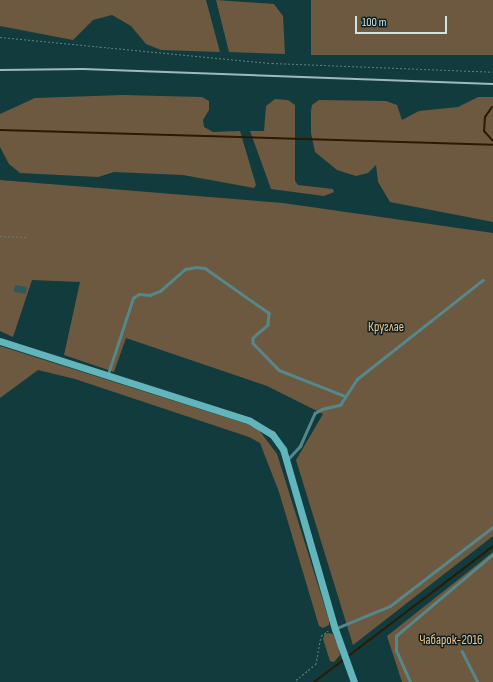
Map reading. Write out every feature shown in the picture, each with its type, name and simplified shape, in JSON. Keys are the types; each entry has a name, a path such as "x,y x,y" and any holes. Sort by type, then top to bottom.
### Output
{"street":[{"path":"0,342 265,428 278,440 286,460 335,629 354,682"}],"lane":[{"path":"108,377 133,298 139,294 150,295 160,291 185,269 196,267 205,268 270,313 268,325 253,338 253,343 279,370 345,396"},
{"path":"286,460 296,453 315,413 322,409 340,405 357,379 483,280"},
{"path":"335,629 390,606 493,527"},
{"path":"410,682 396,651 396,636 493,554"},
{"path":"462,651 478,682"}],"path":[{"path":"0,37 272,63 493,72"},
{"path":"0,236 27,237"},
{"path":"296,680 316,664 324,632 335,629"}],"green space":[{"path":"0,0 206,0 220,52 161,50 146,44 131,26 112,15 93,20 73,40 0,26"},
{"path":"216,0 274,4 283,16 285,54 229,52"},
{"path":"311,0 493,0 493,55 311,55"},
{"path":"122,95 202,97 209,101 209,110 203,120 204,127 213,132 240,131 256,185 254,188 183,175 114,172 98,177 20,173 9,164 0,147 0,114 35,98"},
{"path":"478,97 493,97 493,222 390,202 378,182 376,165 368,173 356,176 337,170 315,152 311,133 311,111 312,105 319,100 386,101 397,105 402,120 419,111 458,107"},
{"path":"275,99 288,100 295,105 295,181 298,185 333,189 334,192 324,196 271,189 250,131 264,131 266,106"},
{"name":"Круглае","path":"0,180 283,203 493,233 493,536 353,645 296,460 323,414 267,386 126,338 114,372 64,355 80,282 32,280 13,337 0,331"},
{"path":"0,346 247,424 259,430 277,454 329,620 329,625 323,628 319,626 279,492 260,443 249,437 75,379 38,370 0,398"},
{"name":"Чабарок-2016","path":"493,552 493,682 402,682 387,636"},
{"path":"325,634 333,634 339,648 340,655 334,662 330,661 323,639"}],"building":[{"path":"15,285 27,287 26,294 14,292"}],"waterway":[{"path":"492,107 485,117 484,131 493,141"},
{"path":"0,130 493,145"},
{"path":"347,657 493,546"},
{"path":"314,682 343,660"}],"railway":[{"path":"0,70 83,69 493,84"}]}
